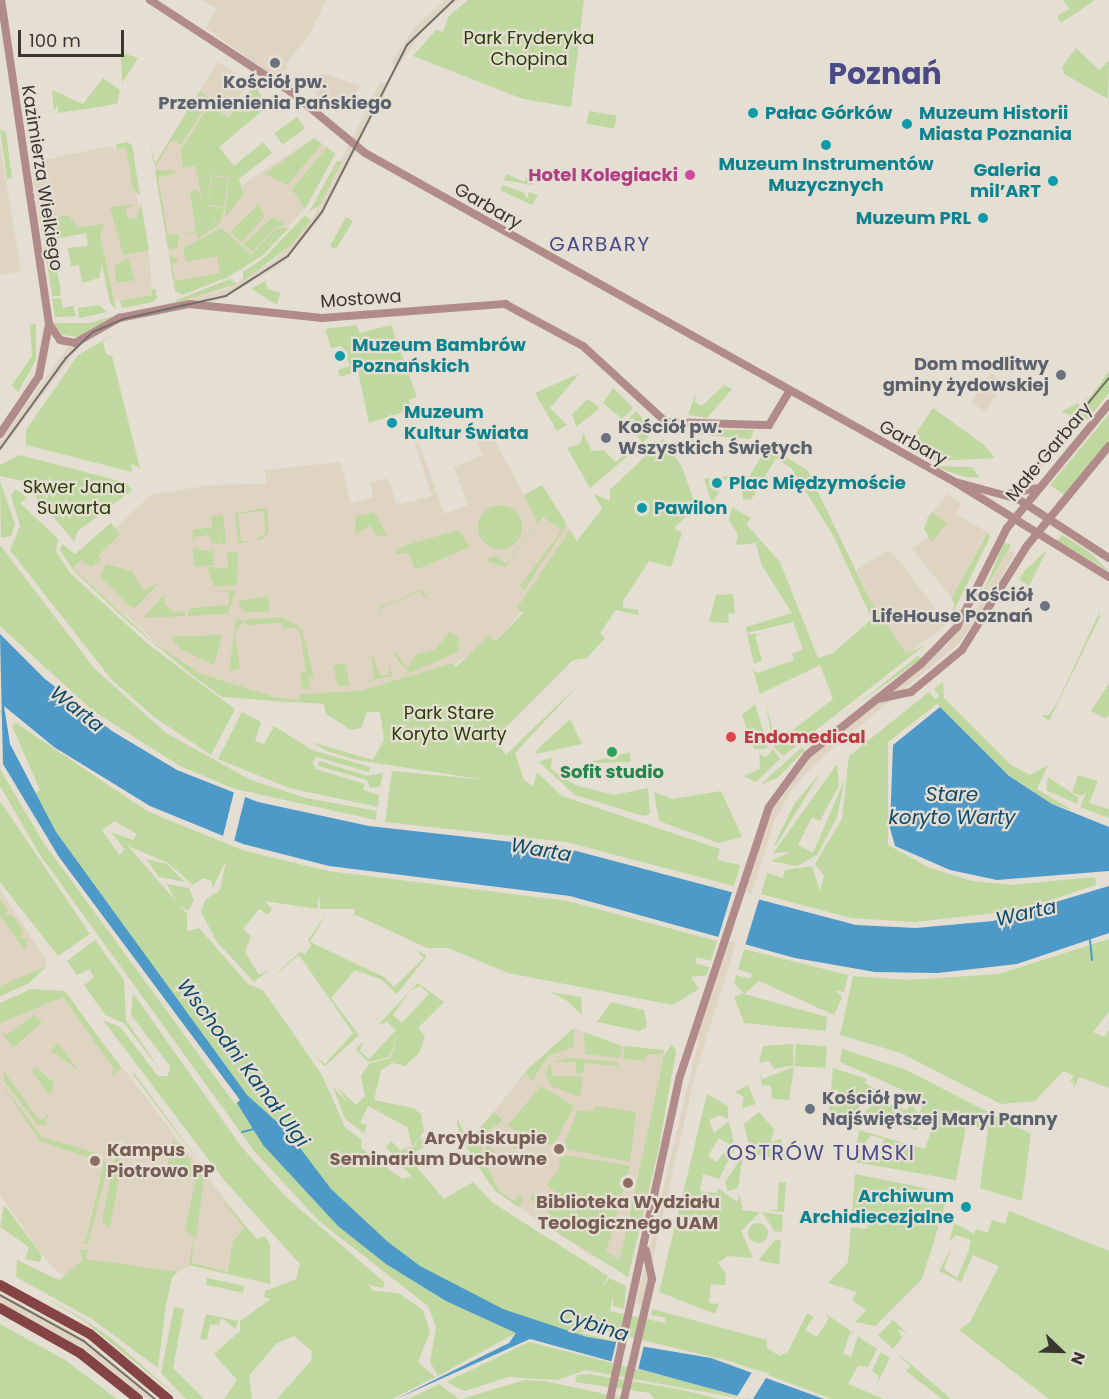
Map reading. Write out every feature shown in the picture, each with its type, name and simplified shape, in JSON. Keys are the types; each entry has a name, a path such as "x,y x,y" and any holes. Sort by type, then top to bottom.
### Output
{"main road":[{"path":"0,1285 90,1334 168,1399"},
{"path":"0,1308 72,1348 138,1399"}],"street":[{"name":"Kazimierza Wielkiego","path":"1,0 49,324"},
{"name":"Garbary","path":"150,0 291,92 365,153 789,392 955,482 1012,520 1109,577"},
{"name":"Mostowa","path":"49,324 60,340 75,343 119,318 189,304 322,318 505,303 583,346 663,421 773,423 789,392"},
{"path":"0,434 39,376 49,324"},
{"name":"Małe Garbary","path":"610,1398 645,1248 680,1076 764,818 789,776 957,627 1012,520 1109,404"},
{"path":"875,699 911,692 952,660 980,628 1036,534 1109,446"},
{"name":"Garbary","path":"955,482 1007,494 1026,503 1109,558"},
{"path":"1007,494 1039,488"},
{"path":"624,1399 650,1287 645,1248"}],"shaded area":[{"path":"201,0 326,0 310,34 285,65 288,68 275,77 206,28 217,8"},
{"path":"445,0 458,0 425,27 397,69 390,65 414,28"},
{"path":"217,62 250,81 210,144 242,185 314,138 335,154 307,205 272,245 242,269 175,291 154,165"},
{"path":"322,73 360,86 346,112 318,97 312,86"},
{"path":"391,81 321,218 280,266 217,301 126,320 82,341 74,339 113,316 224,290 275,260 313,217 380,83"},
{"path":"0,145 21,271 0,275"},
{"path":"104,147 126,148 149,255 153,302 122,308 120,299 111,300 98,230 43,239 31,163"},
{"path":"68,347 79,347 0,452 0,442"},
{"path":"990,373 1004,382 985,412 971,402"},
{"path":"1081,415 1028,486 1020,487 1075,417"},
{"path":"488,428 538,522 558,510 577,542 502,635 414,688 284,703 246,697 180,663 72,568 151,495 210,485 266,484 265,470 341,462 351,503 373,497 370,483 388,478 397,505 432,496 413,438 417,437 444,514 468,505 454,467 483,455 477,442"},
{"path":"948,494 962,503 956,514 987,532 951,597 912,549 928,537 926,519"},
{"path":"889,550 893,555 888,560 895,556 947,624 906,655 870,600 857,569"},
{"path":"1008,550 1015,553 985,608 958,644 818,761 792,789 774,822 696,1071 642,1305 636,1304 699,1039 693,1044 770,814 813,754 946,647 980,603"},
{"path":"0,890 47,961 44,969 0,989"},
{"name":"Kampus Piotrowo PP","path":"52,992 69,999 259,1243 265,1280 193,1264 170,1276 145,1270 64,1276 50,1265 0,1195 0,1015"},
{"name":"Arcybiskupie Seminarium Duchowne","path":"574,1028 609,1044 665,1051 657,1119 620,1268 590,1255 495,1191 467,1145 528,1069"},
{"path":"0,1293 83,1338 158,1399 147,1399 85,1349 0,1302"}],"green space":[{"name":"Park Fryderyka Chopina","path":"468,0 584,0 571,107 523,99 413,56 436,30 443,32 449,16"},
{"path":"1063,0 1095,0 1061,23 1057,16 1070,9"},
{"path":"1076,48 1099,70 1109,61 1108,99 1064,74 1062,67"},
{"path":"122,53 138,58 122,83 121,55"},
{"path":"103,78 120,90 117,104 58,113 58,105 54,111 52,90 83,104"},
{"path":"255,84 267,107 219,147 234,166 263,142 272,153 239,179 243,195 225,218 229,177 211,175 208,206 225,208 219,225 204,204 195,166 183,168 181,150 209,105 228,117"},
{"path":"200,91 211,98 181,145 172,140 157,164 154,165 149,139 155,164"},
{"path":"589,111 617,116 614,129 587,124"},
{"path":"297,117 305,128 283,145 274,133"},
{"path":"0,129 6,132 12,178 7,179"},
{"path":"314,138 322,144 287,185 265,174"},
{"path":"127,142 132,145 140,196 133,189 126,148 117,149 116,144"},
{"path":"327,147 335,154 305,209 292,189"},
{"path":"337,161 342,161 320,205 309,212"},
{"path":"530,169 537,171 532,185 504,180 506,174 525,182"},
{"path":"155,170 180,171 158,178 168,235 179,234 177,248 168,249"},
{"path":"212,176 228,178 224,207 208,205"},
{"path":"502,185 523,192 527,199 529,192 538,195 532,205 500,190"},
{"path":"197,190 218,226 198,238 196,233 185,233 196,231 190,191"},
{"path":"141,203 149,250 123,255 110,207 136,204 126,208 128,219 137,217"},
{"path":"259,204 264,217 242,242 230,232"},
{"path":"39,214 42,220 69,215 77,228 104,224 100,236 116,309 110,303 102,264 99,278 82,283 79,265 71,266 68,248 88,246 86,233 44,241"},
{"path":"305,215 311,220 291,245 243,281 243,272 265,257"},
{"path":"273,217 285,225 274,228 253,252 244,244"},
{"path":"346,217 353,221 336,249 330,246"},
{"path":"221,228 252,255 275,229 289,228 263,255 228,277 182,295 175,291 169,255 179,259 172,265 175,281 220,273 217,256 186,262 183,248"},
{"path":"53,244 61,295 52,297 44,245"},
{"path":"128,257 135,280 116,283 115,266"},
{"path":"230,279 237,284 175,303 177,300"},
{"path":"265,281 268,289 280,293 277,305 251,289"},
{"path":"152,289 155,289 157,298 153,302 122,308 120,301 152,295"},
{"path":"61,298 63,308 73,306 76,316 55,317 52,299"},
{"path":"99,305 107,312 79,318 78,308"},
{"path":"113,316 78,337 63,335 53,323 90,323"},
{"path":"36,324 36,360 18,392 12,385 32,356 30,325"},
{"path":"356,325 360,333 391,325 417,397 409,400 412,409 369,423 358,371 340,377 338,370 350,366 342,346 331,348 325,329"},
{"path":"115,334 103,342 106,354 112,356 140,468 131,464 132,472 26,445 26,430 78,355"},
{"path":"1109,371 1109,393 1087,420 1061,412 1078,403 1081,409 1088,400 1084,396 1089,399"},
{"path":"580,373 550,408 567,425 557,431 535,393"},
{"path":"724,385 732,389 707,418 688,415 696,392 695,402 702,406"},
{"path":"613,388 633,408 622,419 603,403"},
{"path":"588,399 600,408 576,427 572,414"},
{"path":"933,408 984,445 995,458 935,461 912,451 920,436 916,433"},
{"path":"636,411 653,430 643,443 625,422"},
{"path":"1109,414 1109,441 1066,496 1050,485"},
{"path":"689,429 754,431 750,439 693,434 697,458"},
{"path":"583,433 592,451 603,450 616,462 635,444 641,445 590,488 567,448 580,444"},
{"name":"Park Stare Koryto Warty","path":"663,439 682,467 696,507 674,528 682,533 671,567 649,561 623,601 623,608 639,610 638,615 616,610 600,633 605,638 587,658 573,660 494,739 506,755 581,682 515,753 524,780 533,786 537,772 562,796 720,849 717,860 740,865 734,886 566,842 385,822 392,771 486,780 356,760 327,751 311,742 373,760 384,740 380,712 367,712 361,728 351,730 326,714 324,704 222,697 192,675 127,621 73,570 60,550 62,544 75,554 111,523 120,534 98,555 101,559 91,567 81,560 73,568 152,641 199,673 273,697 300,700 300,694 360,691 453,663 456,667 490,635 495,641 523,613 517,608 570,530 577,541 602,509 594,494 610,501 610,490"},
{"path":"768,445 808,471 870,600 906,654 925,645 783,756 774,747 765,701 776,743 833,699 820,665 760,694 753,670 758,673 794,660 792,654 803,649 793,622 747,633 746,627 792,613 761,564 756,543 736,545 738,535 729,520 732,507 751,518 746,524 780,562 818,658 833,653 872,619 834,537 792,469 776,458 751,500 743,499 742,489"},
{"name":"Skwer Jana Suwarta","path":"20,455 127,483 132,490 78,531 74,541 22,481 0,476 0,465"},
{"path":"933,466 972,467 980,478 962,476"},
{"path":"728,476 714,500 711,500 704,479"},
{"path":"0,481 15,524 11,536 1,538"},
{"path":"542,485 567,525 524,590 520,586 562,530 543,517 505,567 485,560 495,556 506,564 538,523 524,495"},
{"path":"16,489 27,498 20,503 58,539 56,551 70,573 149,645 235,709 211,755 154,717 111,679 10,550 20,526 11,495"},
{"path":"500,505 515,512 522,527 515,542 500,549 485,542 478,527 485,512"},
{"path":"268,508 268,534 261,540 255,540 266,533 263,511 238,514 241,541 252,542 238,543 235,513"},
{"path":"374,512 387,535 378,536 370,526 355,534 356,516"},
{"path":"931,512 947,523 932,542 924,529"},
{"path":"223,515 226,544 220,544 218,520 219,544 211,543 210,535 194,537 192,542 193,530 212,527 211,516"},
{"path":"458,530 470,547 415,570 409,553 395,554 403,546"},
{"path":"988,532 990,537 949,621 955,604 951,598"},
{"path":"1062,535 1088,551 1109,571 1057,541"},
{"path":"1004,542 1011,545 978,603 989,579"},
{"path":"0,545 94,668 166,733 251,780 306,798 377,811 376,820 235,789 180,766 93,711 0,626"},
{"path":"213,546 214,565 194,566 193,548 211,552"},
{"path":"1047,550 1029,586 1019,580 1025,570"},
{"path":"227,552 238,552 237,585 214,586 207,568 195,567 228,568"},
{"path":"106,564 132,571 143,590 158,584 135,608 130,607 100,577"},
{"path":"422,589 430,603 420,591 380,609 389,637 379,608"},
{"path":"236,590 228,614 187,616 191,608 229,605 229,593 214,591"},
{"path":"166,593 164,604 174,612 185,611 185,616 143,618"},
{"path":"733,594 735,613 728,614 729,623 709,622 716,595"},
{"path":"268,596 270,611 246,612 239,606 239,601"},
{"path":"1099,613 1100,617 1049,721 1041,715 1049,715 1058,701"},
{"path":"282,617 301,628 283,628 282,623 246,625 245,620"},
{"path":"236,620 244,620 235,633 240,669 229,671"},
{"path":"302,629 314,677 309,678 310,689 302,689 300,673 306,672 300,631 295,631"},
{"path":"450,632 458,637 459,651 410,673 398,661 393,649 407,668 417,654 434,650"},
{"path":"747,634 760,634 755,636 762,660 754,664"},
{"path":"222,635 214,665 181,649 170,637"},
{"path":"371,652 380,676 390,674 388,662 393,676 360,682 374,679"},
{"path":"918,656 922,658 856,706"},
{"path":"345,663 350,684 338,687 333,666"},
{"path":"943,682 944,698 1011,765 1030,775 1048,765 1037,789 1072,810 1052,804 1009,776 937,704 888,742 888,845 930,868 973,881 1011,885 1095,877 1096,885 1021,910 915,922 851,918 761,894 767,873 783,878 785,870 812,866 820,891 824,876 815,864 842,819 849,756 929,692 935,699 939,696 934,689"},
{"path":"1109,683 1109,715 1105,718 1091,711"},
{"path":"755,704 768,747 764,749 754,749 742,715"},
{"path":"4,706 9,742 0,711"},
{"path":"242,712 261,722 255,741 264,744 274,726 312,750 370,767 369,772 317,757 312,762 316,769 365,784 363,790 379,795 378,807 289,788 218,759"},
{"path":"570,719 582,744 536,754 537,750"},
{"path":"16,723 147,811 242,850 328,871 568,901 717,941 711,961 697,957 695,963 709,967 707,975 691,977 699,989 673,1005 508,973 448,948 427,948 354,914 355,909 320,909 319,894 317,909 264,901 272,909 268,915 259,909 243,929 251,936 245,952 259,975 271,968 254,982 217,942 201,912 205,900 220,890 226,861 212,889 212,881 203,878 193,885 168,863 128,846 187,914 187,931 199,928 248,984 263,990 322,1075 345,1127 362,1140 361,1148 402,1179 412,1176 389,1155 414,1147 420,1137 426,1146 407,1156 444,1199 473,1182 493,1203 608,1276 602,1288 609,1278 626,1286 624,1309 613,1306 613,1296 610,1311 665,1323 666,1318 651,1315 652,1309 767,1340 767,1348 780,1356 788,1352 807,1313 814,1317 805,1330 817,1337 829,1318 823,1312 855,1334 850,1333 843,1354 851,1357 858,1336 877,1349 868,1367 858,1366 848,1384 884,1399 832,1399 733,1362 605,1331 578,1332 610,1340 612,1361 516,1333 438,1376 430,1362 436,1327 428,1306 319,1221 254,1151 40,855 0,786 0,769 43,842 235,1104 240,1100 140,966 255,1109 63,844 17,770 10,744 34,794 40,790 12,726","holes":["114,821 137,834 133,840 111,832 125,850 119,855 102,830"]},
{"path":"801,748 805,750 777,778 760,785"},
{"path":"773,749 780,759 756,782 744,776 760,769 759,754 766,757"},
{"path":"629,752 631,762 586,763 627,753"},
{"path":"552,757 551,769 575,785 614,795 648,788 650,814 643,816 575,795 539,762"},
{"path":"319,761 368,776 383,773 380,787 370,788 367,780 318,766"},
{"path":"837,764 839,785 820,821 812,817 798,845 813,853 845,779 837,817 817,855 797,866 771,861 790,852 773,853"},
{"path":"821,772 776,845 774,845 795,803"},
{"path":"1078,775 1098,781 1089,803 1109,809 1109,818 1080,807 1088,789 1083,796 1072,793"},
{"path":"1048,777 1079,798 1077,804 1046,790"},
{"path":"721,791 742,837 719,843 659,821 654,792 672,799"},
{"path":"0,801 90,934 58,956 0,882"},
{"path":"146,859 167,864 185,882 159,877"},
{"path":"167,884 189,888 194,900 188,911 177,904"},
{"path":"0,899 8,910 3,915 12,915 23,930 20,939 28,937 25,951 0,916"},
{"path":"328,911 310,942 384,977 394,987 424,958 415,949 427,956 397,994 382,980 355,970 331,998 359,1035 325,1066 311,1052 325,1064 353,1033 299,955 269,980 300,952 305,954 311,946 308,940"},
{"path":"1109,939 1109,1012 1093,1032 1104,1037 1109,1030 1109,1088 1079,1077 1073,1090 1074,1081 1069,1082 1074,1076 1063,1071 1035,1101 1001,1104 901,1053 840,1035 853,976 907,980 999,974"},
{"path":"95,940 124,980 126,1020 161,1071 124,1023 105,1015 84,985 94,978 90,969 77,975 67,961"},
{"path":"744,949 848,975 844,992 835,990 842,997 834,1015 759,981 744,994 827,1017 826,1031 744,1023 734,997 744,993 734,983 736,975 750,979 752,974 738,969"},
{"path":"47,966 28,984 0,996 0,986"},
{"path":"418,983 444,1002 418,1028 425,1037 419,1053 405,1066 392,1063 381,1070 374,1100 413,1108 421,1114 424,1131 413,1146 393,1154 386,1148 391,1141 400,1150 412,1146 407,1127 368,1106 360,1123 367,1125 364,1133 345,1119 333,1087 349,1104 337,1087 356,1105 365,1096 361,1076 370,1063 390,1058 399,1033 389,1057 368,1062 356,1049 364,1041 360,1051 369,1059 396,1030 387,1022 378,1025 410,991 393,1015 402,1023 429,994 420,986 411,990"},
{"path":"31,989 65,991 121,1068 110,1076 114,1069 63,997 0,1023 0,1003"},
{"path":"550,992 581,997 582,1015 566,1000"},
{"path":"133,993 240,1145 285,1196 385,1283 383,1288 368,1285 374,1291 398,1293 423,1310 430,1332 418,1362 435,1377 392,1399 277,1399 311,1361 312,1351 294,1336 277,1343 249,1376 252,1399 224,1399 237,1380 214,1354 240,1331 240,1321 271,1299 264,1297 265,1291 296,1279 300,1264 224,1180 103,1020 120,1027 158,1076 168,1076 170,1066 131,1015"},
{"path":"611,1002 644,1010 647,1027 639,1031 597,1022"},
{"path":"34,1015 42,1022 13,1048 1,1031 6,1035"},
{"path":"574,1028 574,1047 548,1056 532,1081 525,1073 521,1079 532,1084 520,1079 528,1069"},
{"path":"584,1032 622,1046 620,1058 585,1054"},
{"path":"58,1043 78,1070 51,1051"},
{"path":"672,1044 676,1052 658,1152 628,1277 541,1222 552,1215 529,1199 533,1193 553,1209 562,1198 547,1185 559,1169 560,1154 630,1166 606,1252 618,1257 605,1256 620,1260 664,1056"},
{"path":"793,1044 794,1065 774,1069 769,1061 759,1063 763,1046"},
{"path":"796,1044 827,1046 825,1068 794,1066"},
{"path":"625,1046 664,1050 663,1054 649,1054 644,1060 623,1059"},
{"path":"842,1049 904,1069 1031,1134 1022,1201 980,1188 988,1128 966,1126 956,1180 855,1162 856,1150 864,1151 863,1158 877,1160 884,1139 871,1135 865,1144 857,1143 859,1130 925,1149 934,1122 921,1118 917,1130 873,1117 868,1123 854,1124 876,1100 907,1110 911,1103 919,1115 924,1101 911,1097 908,1104 900,1103 905,1091 840,1062"},
{"path":"568,1058 618,1062 618,1066 585,1063 583,1073 576,1073 576,1062 552,1062"},
{"path":"550,1063 553,1076 583,1077 580,1097 551,1086 545,1072"},
{"path":"36,1067 54,1083 50,1096 32,1072"},
{"path":"759,1067 762,1079 794,1067 789,1100 772,1099 771,1086 762,1085"},
{"path":"833,1068 867,1079 865,1083 886,1095 870,1099 841,1122 828,1122"},
{"path":"3,1070 36,1116 42,1120 49,1114 44,1124 55,1118 45,1125 37,1124 4,1081"},
{"path":"132,1073 135,1074 208,1174 170,1124"},
{"path":"0,1082 42,1137 96,1153 95,1160 40,1141"},
{"path":"748,1085 756,1104 742,1108 744,1097 735,1092"},
{"path":"541,1086 574,1106 553,1146 507,1126"},
{"path":"707,1094 728,1106 728,1119 720,1115 709,1120 714,1133 729,1121 735,1149 731,1156 725,1151 729,1144 719,1138 708,1156 717,1162 723,1153 730,1157 719,1179 703,1174 700,1191 717,1193 718,1188 737,1202 740,1194 742,1210 760,1212 741,1231 753,1258 727,1256 718,1263 726,1275 725,1285 711,1284 709,1303 719,1304 715,1314 659,1292"},
{"path":"595,1106 636,1112 630,1162 562,1148 578,1110 593,1112"},
{"path":"493,1112 503,1120 483,1135 481,1153 499,1191 514,1201 518,1195 523,1199 519,1207 495,1191 464,1143 457,1125 457,1118 469,1142"},
{"path":"759,1112 774,1129 771,1142 781,1139 787,1163 758,1154 755,1161 749,1161 755,1148 749,1147 744,1124"},
{"path":"497,1131 517,1138 519,1145 515,1149 495,1134 488,1143 494,1151 486,1154 485,1141"},
{"path":"173,1138 204,1178 196,1238 185,1229 196,1178 166,1172"},
{"path":"100,1154 108,1167 88,1244 81,1243 86,1241 103,1166"},
{"path":"743,1155 738,1188 728,1191 725,1182"},
{"path":"115,1157 122,1159 110,1228 102,1221"},
{"path":"855,1174 949,1193 922,1279 875,1326 855,1322 866,1310 852,1300 857,1292 828,1283 848,1262 851,1227 867,1229 869,1212 857,1210 851,1223"},
{"path":"779,1182 786,1182 784,1212 763,1210 777,1210"},
{"path":"210,1186 257,1239 265,1236 270,1244 270,1284 189,1265 193,1240 192,1263 228,1272 233,1241 244,1228"},
{"path":"4,1205 42,1255 40,1262 25,1259 29,1247 0,1227"},
{"path":"1009,1211 1109,1251 1109,1399 1049,1399 959,1330 970,1322 999,1266 973,1255 961,1282 939,1271 951,1248 944,1269 957,1278 969,1250 971,1240 956,1235 949,1242 954,1223 974,1234 976,1229 988,1233 992,1220 1005,1224"},
{"path":"762,1212 783,1215 782,1232 774,1231"},
{"path":"758,1223 765,1226 768,1233 765,1240 758,1243 751,1240 748,1233 751,1226"},
{"path":"775,1240 781,1240 779,1264 758,1261"},
{"path":"80,1249 88,1250 86,1259 178,1272 172,1277 166,1305 158,1368 92,1319 16,1277 17,1260 59,1280 83,1260"},
{"path":"207,1278 244,1286 243,1293 206,1285"},
{"path":"44,1297 79,1316 111,1338 180,1399 83,1320"},
{"path":"174,1307 184,1309 173,1368 204,1399 186,1399 161,1373"},
{"path":"206,1314 238,1321 236,1329 221,1318 219,1325 210,1324 207,1340 200,1339"},
{"path":"893,1320 907,1333 898,1329 902,1338 893,1349 878,1335"},
{"path":"0,1324 65,1360 117,1399 0,1399"},
{"path":"529,1342 697,1384 743,1399 585,1370 558,1380 508,1377 465,1391 446,1382"},
{"path":"881,1352 890,1358 877,1384 879,1376 872,1371"},
{"path":"899,1356 951,1399 942,1399 906,1371 911,1366"},
{"path":"589,1374 678,1389 720,1399 654,1399 650,1393 575,1382 577,1375"},
{"path":"524,1380 544,1381 629,1399 462,1399"},
{"path":"439,1384 459,1399 409,1399"}],"water":[{"name":"Warta","path":"0,634 45,679 112,731 177,770 258,802 369,826 565,848 856,925 916,928 993,921 1109,886 1109,933 1017,964 938,973 875,972 795,958 570,896 329,866 243,844 150,806 54,747 4,706 10,744 56,832 247,1095 288,1132 331,1189 388,1242 420,1266 503,1309 587,1337 711,1358 824,1399 749,1399 530,1339 396,1399 509,1343 516,1333 446,1301 386,1264 338,1226 263,1145 237,1103 240,1100 59,857 3,764"},
{"name":"Stare koryto Warty","path":"940,707 1009,776 1052,804 1109,827 1109,871 997,880 950,870 895,846 890,828 893,745"}],"pier":[{"path":"234,792 246,795 234,842 222,840"},
{"path":"733,889 760,897 745,946 718,938"},
{"path":"617,1339 645,1341 638,1370 611,1363"},
{"path":"754,1369 769,1373 753,1399 736,1398"}],"waterway":[{"path":"1090,940 1092,960"},
{"path":"242,1132 254,1129"}],"tram line":[{"path":"0,449 66,358 93,332 123,319 226,296 288,256 322,212 407,45 454,0"},
{"path":"1036,466 1109,378"},
{"path":"0,1295 84,1341 155,1399"}],"place":[{"name":"Kościół pw. Przemienienia Pańskiego","path":"275,63"},
{"name":"Pałac Górków","path":"753,113"},
{"name":"Muzeum Historii Miasta Poznania","path":"907,124"},
{"name":"Muzeum Instrumentów Muzycznych","path":"826,145"},
{"name":"Hotel Kolegiacki","path":"690,175"},
{"name":"Galeria mil’ART","path":"1053,181"},
{"name":"Muzeum PRL","path":"983,218"},
{"name":"Muzeum Bambrów Poznańskich","path":"340,356"},
{"name":"Dom modlitwy gminy żydowskiej","path":"1061,375"},
{"name":"Muzeum Kultur Świata","path":"392,423"},
{"name":"Kościół pw. Wszystkich Świętych","path":"606,438"},
{"name":"Plac Międzymoście","path":"717,483"},
{"name":"Pawilon","path":"642,508"},
{"name":"Kościół LifeHouse Poznań","path":"1045,606"},
{"name":"Endomedical","path":"731,737"},
{"name":"Sofit studio","path":"612,752"},
{"name":"Kościół pw. Najświętszej Maryi Panny","path":"810,1109"},
{"name":"Arcybiskupie Seminarium Duchowne","path":"559,1149"},
{"name":"Kampus Piotrowo PP","path":"95,1161"},
{"name":"Biblioteka Wydziału Teologicznego UAM","path":"628,1183"},
{"name":"Archiwum Archidiecezjalne","path":"966,1207"}],"district":[{"name":"Poznań","path":"885,74"},
{"name":"GARBARY","path":"600,244"},
{"name":"OSTRÓW TUMSKI","path":"821,1153"}],"water label":[{"name":"Wschodni Kanał Ulgi","path":"243,1063"},
{"name":"Cybina","path":"594,1325"}]}
